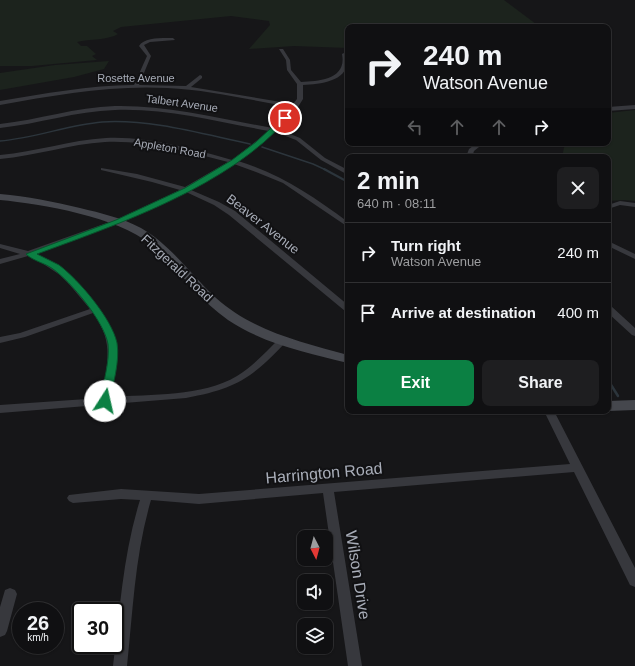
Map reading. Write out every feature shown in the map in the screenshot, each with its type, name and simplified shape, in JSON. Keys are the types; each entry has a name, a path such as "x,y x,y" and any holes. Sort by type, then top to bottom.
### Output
{"main road":[{"name":"Fitzgerald Road","path":"0,197 45,203 119,221 152,240 209,299 223,311 249,327 282,341 345,358"},
{"path":"611,406 635,405"}],"street":[{"path":"136,86 149,56 141,46 142,44 173,39"},
{"path":"0,262 30,254 119,221 188,189 234,162 274,130 296,106 300,99 300,84 289,70 288,60 281,50"},
{"path":"300,84 324,81 342,73 345,66 344,54"},
{"path":"186,88 200,77"},
{"name":"Rosette Avenue","path":"0,103 82,90 136,86 186,88 296,106"},
{"path":"611,109 635,107"},
{"name":"Talbert Avenue","path":"0,126 93,110 131,108 165,110 274,130 298,139 323,159 345,171"},
{"name":"Appleton Road","path":"0,157 31,154 88,142 121,140 144,142 234,162 284,182 300,191 345,223"},
{"path":"470,154 471,150 477,146"},
{"name":"Beaver Avenue","path":"103,169 188,189 232,212 345,307"},
{"path":"611,206 616,204 625,203 635,205"},
{"path":"611,245 635,257"},
{"path":"0,246 30,254 63,272 76,284 107,327 112,344 112,359 105,401"},
{"path":"0,340 22,335 95,310"},
{"path":"611,311 635,333"},
{"path":"0,409 186,395 222,387 253,371 282,341"},
{"path":"551,414 635,581"},
{"name":"Harrington Road","path":"73,498 120,494 199,499 578,468"},
{"name":"Wilson Drive","path":"328,488 355,666"},
{"path":"120,666 134,544 139,519 147,495"},
{"path":"0,632 10,594"}],"shaded area":[{"path":"0,0 504,0 536,24 345,24 345,48 294,46 249,49 270,25 269,21 231,16 121,27 113,31 118,34 114,36 77,42 81,46 87,46 96,54 92,56 97,60 32,66 0,66"},
{"path":"109,61 104,69 74,77 0,90 0,73 55,65"},
{"path":"635,110 635,201 611,201 611,154 563,154 564,146 611,146 611,113"}],"waterway":[{"path":"0,141 89,124 121,122 177,128 250,144"},
{"path":"262,147 325,170"},
{"path":"325,170 345,180"},
{"path":"611,385 618,396"}],"route":[{"path":"105,401 112,359 112,344 107,327 76,284 55,266 30,254 119,221 188,189 234,162 259,143 285,118"}]}
